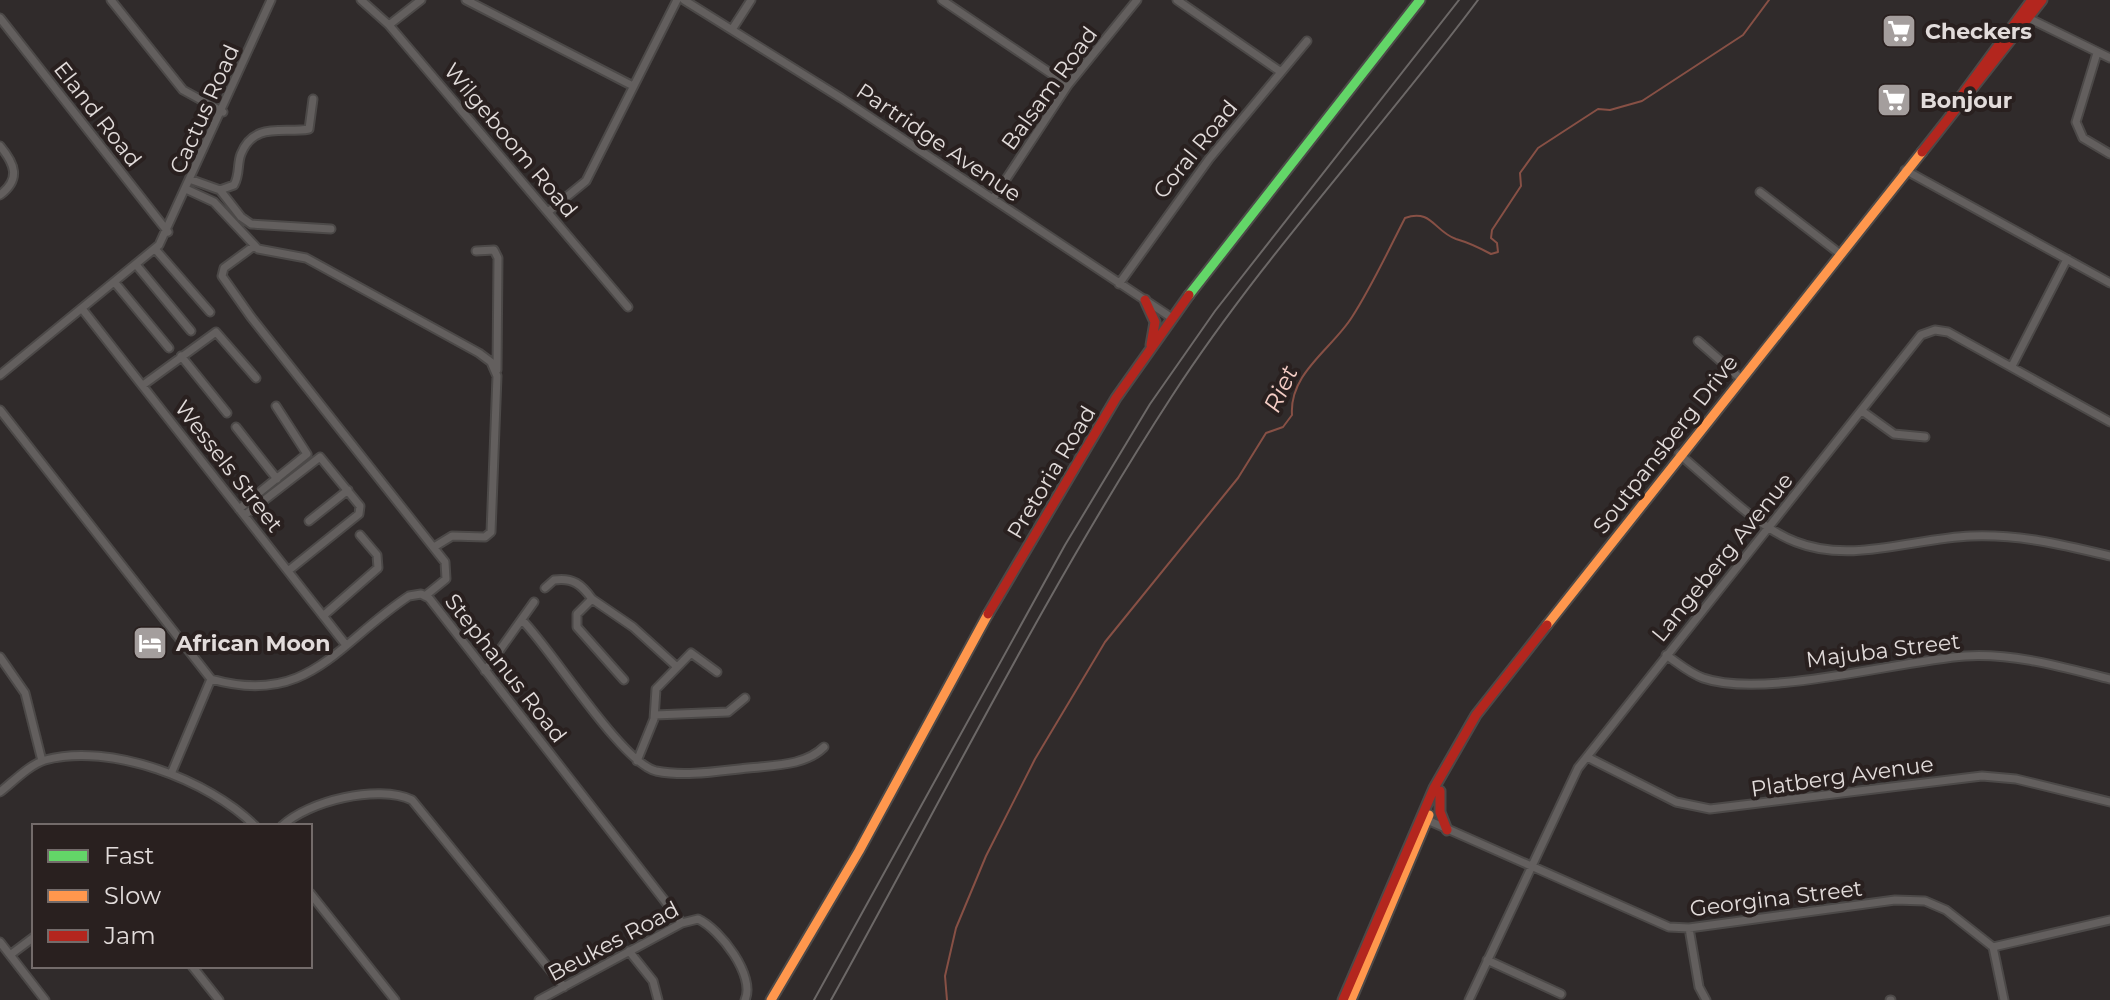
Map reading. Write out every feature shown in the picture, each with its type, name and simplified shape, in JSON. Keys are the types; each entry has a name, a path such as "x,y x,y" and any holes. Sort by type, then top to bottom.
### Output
{"street":[{"path":"111,0 183,90 223,112"},
{"name":"Cactus Road","path":"0,375 156,250 188,190 271,0"},
{"name":"Wilgeboom Road","path":"361,0 389,25 628,307"},
{"path":"389,25 421,0"},
{"path":"466,0 633,86"},
{"path":"548,212 583,186 677,0"},
{"name":"Partridge Avenue","path":"684,0 733,28 1172,318"},
{"path":"733,28 751,0"},
{"path":"942,0 1068,85"},
{"name":"Balsam Road","path":"993,199 1068,85 1137,0"},
{"path":"1177,0 1281,72"},
{"name":"Pretoria Road","path":"771,1000 844,877 1027,548 1149,350 1420,0"},
{"name":"Soutpansberg Drive","path":"2024,16 2032,0"},
{"name":"Soutpansberg Drive","path":"1343,1000 1465,735 1509,670 2024,16 2042,0"},
{"path":"2024,16 2110,58"},
{"name":"Eland Road","path":"0,18 168,232"},
{"name":"Coral Road","path":"1119,284 1209,159 1307,41"},
{"path":"2097,53 2076,122 2083,138 2110,154"},
{"path":"220,190 236,182 243,151 258,134 274,129 309,129 313,99"},
{"path":"0,146 10,159 15,174 13,182 0,195"},
{"path":"1903,173 2110,283"},
{"path":"192,180 220,190 241,217 251,224 331,229"},
{"path":"188,190 214,202 254,246 306,258 468,347 491,362 497,372"},
{"path":"1760,192 1839,253"},
{"path":"254,246 224,268 224,280 445,562 447,576 425,596"},
{"path":"156,250 210,312"},
{"path":"434,547 452,536 485,537 491,532 498,258 494,250 476,251"},
{"path":"2012,366 2067,259"},
{"path":"138,267 191,331"},
{"path":"116,284 169,348"},
{"path":"1145,300 1155,322 1149,350"},
{"name":"Wessels Street","path":"83,310 346,645"},
{"name":"Langeberg Avenue","path":"1469,1000 1573,776 1916,339 1930,330 1948,332 2110,422"},
{"path":"143,385 211,333 219,333 256,378"},
{"path":"1698,341 1740,378"},
{"path":"181,356 227,413"},
{"path":"242,512 307,452 276,406"},
{"path":"0,410 211,679 171,774"},
{"path":"1862,411 1894,434 1925,437"},
{"path":"236,427 277,479"},
{"path":"1679,454 1770,527 1795,542 1831,551 1991,536 2037,539 2110,556"},
{"path":"242,512 319,457 348,490 361,512 288,571"},
{"path":"309,521 348,490"},
{"path":"323,616 378,568 379,559 360,535"},
{"path":"545,588 554,580 568,579 582,585 592,599 633,627 676,666"},
{"name":"Stephanus Road","path":"211,679 256,687 281,685 305,675 405,598 413,594 425,596 682,923"},
{"path":"592,599 577,614 577,627 624,680"},
{"path":"485,671 534,602"},
{"path":"522,620 626,750 637,761 656,771 699,772 797,761 824,747"},
{"path":"637,761 655,715 656,689 676,666 691,653 717,672"},
{"name":"Majuba Street","path":"1666,655 1702,677 1739,683 1775,682 1968,656 2033,660 2110,679"},
{"path":"0,657 25,693 42,761"},
{"path":"655,715 728,712 745,698"},
{"name":"Soutpansberg Drive","path":"1351,1000 1424,819 1465,735"},
{"name":"Platberg Avenue","path":"1587,757 1676,802 1710,809 1982,776 2016,779 2110,802"},
{"path":"0,792 42,761 103,759 171,774 221,797 253,824"},
{"path":"1440,791 1440,812 1447,830"},
{"path":"284,824 302,810 328,802 377,794 412,800 564,987"},
{"name":"Georgina Street","path":"1424,819 1662,925 1689,928 1916,899 1946,910 1993,947"},
{"path":"312,896 395,1000"},
{"name":"Beukes Road","path":"539,1000 682,923 701,919 726,946 748,978 745,1000"},
{"path":"2004,1000 1993,947 2110,920"},
{"path":"1689,928 1696,978 1706,1000"},
{"path":"10,955 32,938"},
{"path":"0,942 45,1000"},
{"path":"629,951 653,981 658,1000"},
{"path":"1487,960 1561,994"},
{"path":"194,968 219,1000"}],"waterway":[{"name":"Riet","path":"947,1000 945,976 956,928 986,856 1035,759 1105,642 1238,478 1266,433 1283,427 1292,415 1297,386 1313,362 1352,317 1405,218 1427,218 1449,236 1491,254 1498,252 1497,243 1491,238 1492,230 1521,186 1520,173 1538,148 1598,109 1610,110 1642,101 1743,35 1769,0"}],"railway":[{"path":"814,1000 1065,545 1150,404 1215,311 1459,0"},
{"path":"831,1000 1038,619 1172,396 1244,294 1478,0"}],"traffic: fast":[{"path":"1189,295 1420,0"}],"traffic: slow":[{"path":"1547,625 1922,152"},
{"path":"771,1000 859,851 988,614"},
{"path":"1351,1000 1429,815"}],"traffic: jam":[{"path":"1951,110 2032,0"},
{"path":"1922,152 2042,0"},
{"path":"988,614 1116,398 1189,295"},
{"path":"1145,300 1155,322 1151,345"},
{"path":"1343,1000 1434,788 1476,715 1547,625"},
{"path":"1440,791 1440,812 1447,830"}],"place":[{"name":"Checkers","path":"1899,31"},
{"name":"Bonjour","path":"1894,100"},
{"name":"African Moon","path":"150,643"}]}
